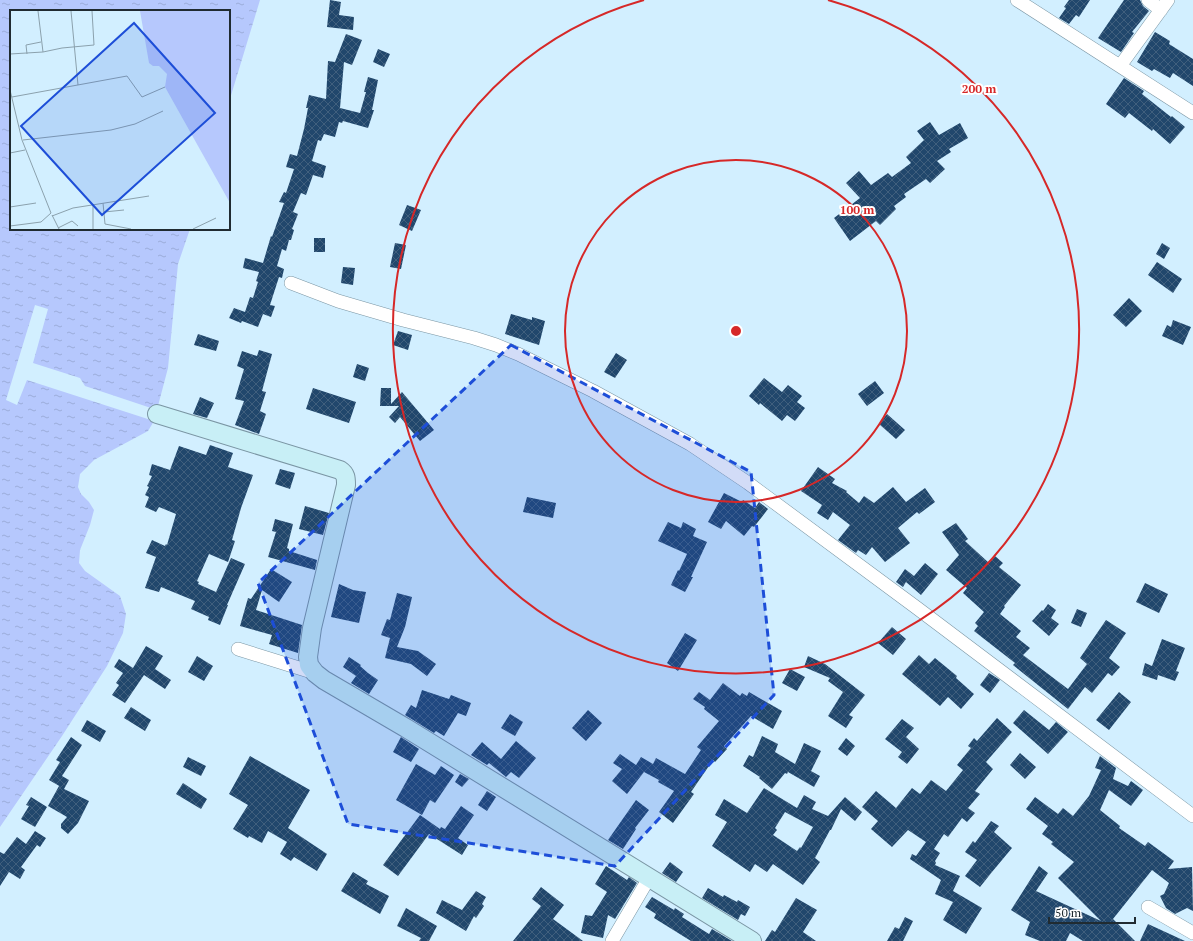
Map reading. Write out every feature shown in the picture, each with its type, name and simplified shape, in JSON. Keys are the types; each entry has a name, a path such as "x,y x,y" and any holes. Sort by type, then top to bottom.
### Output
{"street":[{"path":"1018,0 1120,66 1191,107"},
{"path":"1120,66 1165,5 1148,0"},
{"path":"291,283 338,301 403,320 474,338 511,351 593,391 690,444 748,483 1193,816"},
{"path":"157,414 340,470 344,473 346,485 312,628 308,657 309,665 315,673 324,680 413,732 752,941"},
{"path":"238,649 315,673"},
{"path":"612,941 649,878"},
{"path":"1148,907 1193,933"}],"highlighted area":[{"path":"511,345 751,472 774,695 615,866 348,824 258,583"}],"water":[{"path":"0,0 260,0 230,99 230,10 10,10 10,230 190,230 178,264 168,368 154,421 148,431 94,460 80,474 78,487 81,494 94,510 80,550 79,563 85,571 120,596 126,614 123,633 107,666 62,736 0,827"}],"pier":[{"path":"35,305 48,309 33,363 80,378 85,386 157,410 154,421 27,380 17,405 6,400"}],"building":[{"path":"330,0 341,2 339,15 354,17 353,30 327,27"},
{"path":"1069,0 1090,0 1079,17 1076,15 1069,24 1059,18 1066,8 1064,7"},
{"path":"1124,0 1140,0 1143,6 1149,11 1132,32 1134,33 1121,52 1098,38"},
{"path":"1155,32 1170,41 1169,44 1193,59 1193,86 1173,73 1170,78 1154,69 1152,71 1137,62"},
{"path":"346,34 362,40 352,65 344,62 340,108 360,113 366,92 364,92 368,77 378,80 372,110 374,110 368,128 343,121 342,123 339,122 335,137 324,134 321,141 318,140 312,161 326,166 323,178 313,175 306,195 301,193 293,212 298,214 292,229 294,230 291,240 289,240 286,251 282,249 277,266 284,269 282,278 279,277 270,305 275,306 271,317 263,314 258,327 242,321 241,323 229,318 234,308 245,312 250,297 253,298 258,282 256,281 259,272 243,268 245,258 263,263 271,236 272,237 284,203 279,202 284,192 286,193 294,169 286,167 290,154 297,156 304,129 309,95 326,99 328,61 335,62"},
{"path":"378,49 390,54 384,67 373,62"},
{"path":"1124,78 1144,91 1142,94 1185,127 1170,144 1153,129 1152,131 1129,113 1125,118 1106,104"},
{"path":"930,122 939,135 960,123 968,138 949,149 951,152 937,161 945,169 930,183 926,179 904,194 906,197 894,206 896,209 880,225 876,221 850,241 834,218 860,198 846,183 859,171 871,185 888,173 892,177 911,163 906,157 924,140 917,131"},
{"path":"407,205 421,210 412,231 399,225"},
{"path":"314,238 325,238 325,252 314,252"},
{"path":"395,243 406,245 401,269 390,267"},
{"path":"1162,243 1170,248 1164,259 1156,254"},
{"path":"1157,262 1182,279 1173,293 1148,275"},
{"path":"343,267 355,268 353,285 341,283"},
{"path":"1129,298 1142,311 1126,327 1113,315"},
{"path":"511,314 532,320 532,317 545,321 539,345 505,334"},
{"path":"1173,320 1191,327 1183,345 1162,336 1167,325 1171,327"},
{"path":"398,331 412,335 408,350 393,345"},
{"path":"198,334 219,341 216,351 194,345"},
{"path":"259,350 272,354 262,391 266,392 260,411 266,414 259,434 235,425 244,401 235,399 244,369 237,366 242,351 257,356"},
{"path":"616,353 627,360 615,378 604,372"},
{"path":"357,364 369,368 365,381 353,377"},
{"path":"764,378 782,392 788,385 802,396 797,402 805,408 795,421 787,415 782,421 749,396"},
{"path":"875,381 884,393 867,406 858,394"},
{"path":"313,388 356,402 349,423 306,409"},
{"path":"381,388 391,388 391,404 402,392 434,430 420,441 400,417 395,423 389,417 399,406 380,406"},
{"path":"200,397 214,403 207,418 193,414"},
{"path":"887,414 905,430 896,439 879,424"},
{"path":"210,445 233,453 228,467 253,475 241,508 232,540 235,541 228,562 209,554 197,581 199,582 198,584 216,592 231,558 245,564 220,625 208,620 209,617 191,609 195,601 161,587 159,592 145,588 156,557 146,553 152,540 165,546 166,544 167,545 176,514 159,507 156,512 145,507 149,497 145,495 149,487 147,486 152,476 149,475 152,464 170,470 179,446 206,455"},
{"path":"818,467 835,479 832,483 847,491 846,492 859,503 864,496 874,503 893,487 906,502 925,488 935,502 919,514 917,512 898,528 910,543 885,562 872,547 866,555 858,550 856,553 838,540 850,525 833,512 828,520 817,513 822,505 801,491"},
{"path":"280,469 295,473 290,489 275,484"},
{"path":"724,493 742,502 743,500 755,508 759,502 768,509 754,527 752,526 744,536 726,521 721,529 708,522"},
{"path":"527,497 556,503 553,518 523,512"},
{"path":"305,506 329,513 323,535 299,529"},
{"path":"275,519 293,524 287,548 289,551 317,560 315,570 268,557 276,532 272,531"},
{"path":"668,522 681,528 683,522 696,529 693,536 707,542 691,577 693,577 685,592 671,585 687,554 658,541"},
{"path":"956,523 968,539 965,541 989,563 995,556 1003,563 999,567 1021,585 1004,606 1005,607 1000,614 1021,631 1016,637 1030,648 1023,655 1068,689 1087,664 1080,658 1106,620 1126,633 1109,658 1120,667 1112,676 1108,673 1092,693 1085,687 1068,709 1013,665 1015,663 974,631 978,626 975,623 984,612 963,593 967,588 946,570 959,555 942,532"},
{"path":"925,563 938,574 921,595 906,582 903,587 896,582 905,569 914,576"},
{"path":"271,569 292,582 279,602 262,590 256,610 302,625 298,653 269,644 272,635 240,626 248,598 251,599"},
{"path":"1145,583 1168,594 1159,613 1136,602"},
{"path":"339,584 353,590 366,592 359,623 331,617"},
{"path":"397,593 412,597 405,627 397,647 418,651 436,664 427,676 411,664 385,658 390,638 381,635 387,619 390,620"},
{"path":"1048,604 1056,610 1051,618 1059,624 1049,636 1032,621"},
{"path":"1077,609 1087,613 1081,627 1071,623"},
{"path":"892,627 906,639 893,655 878,643"},
{"path":"685,633 697,640 678,671 667,663"},
{"path":"1162,639 1185,648 1176,671 1179,672 1175,681 1158,675 1157,680 1142,675 1145,663 1152,666"},
{"path":"146,646 163,656 155,669 171,680 165,689 144,675 125,703 112,695 119,685 116,683 123,673 114,667 119,659 133,668"},
{"path":"919,655 929,664 935,658 957,676 956,678 974,694 961,709 948,697 940,706 902,674"},
{"path":"197,656 213,666 204,681 188,672"},
{"path":"808,656 825,664 865,695 849,715 853,717 846,728 828,716 843,692 828,681 830,678 804,667"},
{"path":"349,657 378,680 369,694 351,683 356,676 343,667"},
{"path":"790,669 805,677 797,691 782,683"},
{"path":"989,673 1000,680 990,693 980,685"},
{"path":"723,683 740,696 742,693 747,696 749,692 782,711 773,729 751,716 724,746 727,749 715,762 713,760 691,792 694,794 673,823 659,812 674,791 658,782 659,780 644,772 627,794 612,781 622,769 613,763 620,754 636,765 641,757 653,764 656,758 685,774 701,750 697,747 719,721 704,709 705,707 693,699 699,692 710,700"},
{"path":"422,690 449,699 451,695 471,703 466,716 458,713 444,736 436,731 434,733 405,715 411,705 416,708"},
{"path":"1119,692 1131,702 1109,730 1096,720"},
{"path":"131,707 151,720 145,731 124,718"},
{"path":"588,710 602,723 586,741 572,728"},
{"path":"1024,710 1049,730 1056,722 1068,732 1048,754 1013,723"},
{"path":"510,714 523,722 515,736 501,728"},
{"path":"997,718 1012,732 986,762 993,769 975,791 980,794 968,808 975,813 967,822 962,818 948,837 944,834 934,849 940,853 935,861 935,865 960,876 953,891 982,908 966,934 943,920 953,902 935,894 941,880 910,859 912,854 916,856 926,842 908,830 892,847 871,829 878,821 862,807 876,791 896,808 912,788 920,794 931,780 946,791 963,770 957,765 971,748 968,746 974,738 977,741"},
{"path":"902,719 914,728 906,737 919,749 907,764 898,757 902,752 885,739"},
{"path":"87,720 106,731 100,742 81,731"},
{"path":"762,736 778,744 775,752 795,764 804,743 821,751 811,771 820,776 814,787 788,772 787,774 785,773 772,789 759,778 760,777 743,766 749,755 753,757"},
{"path":"71,737 82,745 62,776 69,780 64,789 89,801 78,823 68,834 61,828 61,824 67,817 48,806 59,786 61,787 49,780 60,762 56,760"},
{"path":"401,737 419,749 411,762 393,752"},
{"path":"846,738 855,746 847,756 838,749"},
{"path":"516,741 536,758 519,778 511,772 506,777 489,763 487,765 471,755 482,742 501,759"},
{"path":"1020,753 1036,767 1025,779 1010,765"},
{"path":"250,756 310,790 288,828 327,854 317,871 294,857 291,861 280,854 287,842 268,831 262,843 249,836 248,838 233,829 248,805 229,794"},
{"path":"1100,756 1116,768 1113,779 1128,786 1131,781 1143,790 1131,806 1109,790 1100,810 1120,826 1119,828 1145,846 1148,842 1174,861 1168,869 1192,867 1193,911 1187,908 1175,914 1166,908 1160,896 1164,894 1169,883 1152,870 1113,919 1135,941 1083,941 1070,933 1066,941 1040,941 1025,935 1030,922 1011,910 1039,866 1048,873 1036,891 1101,921 1058,878 1074,862 1051,844 1053,842 1042,834 1048,826 1026,809 1035,797 1058,814 1063,808 1073,816 1089,796 1101,770 1095,768"},
{"path":"188,757 206,766 201,776 183,767"},
{"path":"416,764 435,775 441,766 454,775 435,803 430,800 422,815 396,800"},
{"path":"460,774 469,779 462,787 455,782"},
{"path":"183,783 207,799 201,809 176,794"},
{"path":"764,788 797,808 804,795 816,802 812,809 828,816 845,797 862,812 855,821 841,809 815,858 820,862 803,885 773,864 767,872 755,864 750,872 712,846 727,822 715,815 724,799 747,813","holes":["785,812 813,827 801,848 800,847 797,851 773,835 777,830 775,828"]},
{"path":"487,791 496,797 487,811 478,805"},
{"path":"31,797 47,807 35,827 21,819 29,806 26,805"},
{"path":"636,800 649,810 635,828 636,829 623,849 608,840"},
{"path":"461,806 474,815 458,838 468,845 462,855 429,834 398,876 383,865 420,815 440,829 441,827 445,829"},
{"path":"991,821 999,826 994,832 1012,848 980,887 965,876 977,860 965,852 973,841 975,843"},
{"path":"35,831 46,838 40,847 37,845 21,867 25,870 20,879 9,872 0,886 0,852 4,854 17,837 26,844"},
{"path":"670,862 683,872 676,882 662,873"},
{"path":"606,866 627,880 629,877 637,883 615,919 608,915 603,938 581,933 585,915 592,916 607,892 595,884"},
{"path":"353,872 368,881 366,884 389,896 380,914 341,891"},
{"path":"541,887 564,905 553,919 583,941 513,941 541,906 532,899"},
{"path":"708,888 723,897 724,895 737,902 738,900 750,907 745,916 741,914 738,920 702,898"},
{"path":"476,891 486,897 482,904 484,906 476,918 474,916 466,931 436,913 442,900 462,910"},
{"path":"652,897 674,910 675,908 684,914 682,917 709,934 712,929 732,941 691,941 654,918 656,914 645,907"},
{"path":"796,898 817,910 803,932 816,941 765,941 772,930 775,932"},
{"path":"406,908 437,926 429,941 419,941 421,938 397,926"},
{"path":"905,917 913,921 903,941 887,941 895,927 899,929"},
{"path":"1148,924 1185,941 1140,941"}]}
